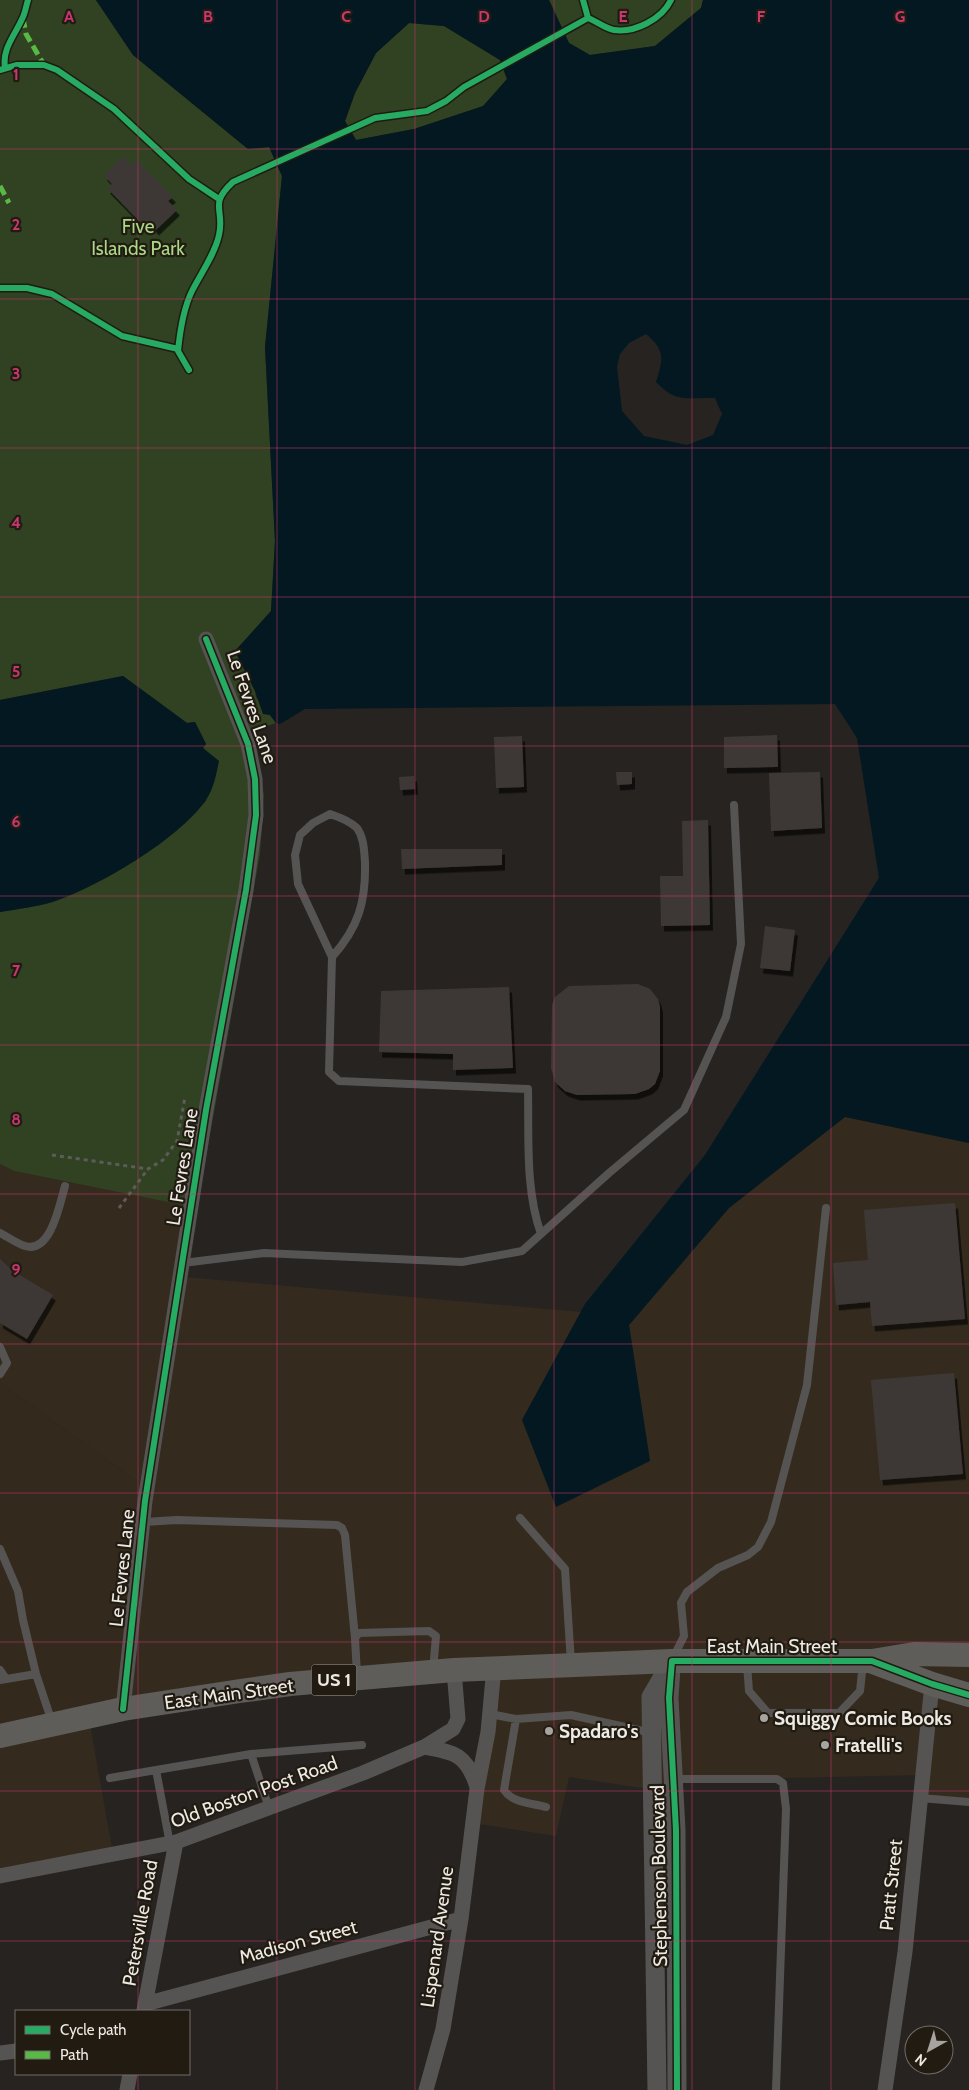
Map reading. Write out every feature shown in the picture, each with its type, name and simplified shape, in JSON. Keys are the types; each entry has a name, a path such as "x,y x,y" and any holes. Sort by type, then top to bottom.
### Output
{"main road":[{"name":"East Main Street","path":"0,1736 123,1709 290,1684 357,1678 494,1668 672,1661 868,1661 914,1654 969,1655"},
{"name":"US 1","path":"868,1661 969,1695"}],"street":[{"name":"Le Fevres Lane","path":"123,1709 145,1501 208,1101 246,890 256,815 255,779 248,744 206,639"},
{"name":"Stephenson Boulevard","path":"672,1661 652,1697 663,1734 672,1779 676,1830 676,2090"},
{"name":"Lispenard Avenue","path":"426,2090 444,2029 461,1919 477,1789 490,1714 494,1668"},
{"name":"Old Boston Post Road","path":"0,1876 173,1843 363,1773 424,1747 453,1729 458,1719 444,1671"},
{"name":"Pratt Street","path":"885,2090 905,1952 932,1684"},
{"name":"Stephenson Boulevard","path":"657,2090 663,1734"},
{"name":"Lispenard Avenue","path":"424,1747 446,1750 459,1756 472,1772 477,1789"},
{"name":"Petersville Road","path":"144,2007 173,1843"},
{"name":"Madison Street","path":"144,2007 461,1919"},
{"path":"0,2053 15,2051"},
{"path":"127,2090 130,2075"}],"lane":[{"path":"183,1263 264,1253 462,1262 522,1251 684,1110 726,1017 741,944 734,806"},
{"path":"332,957 342,945 362,908 366,889 364,845 357,829 346,820 330,814 312,823 300,836 295,855 298,884 332,957 329,1072 339,1081 528,1089 529,1153 534,1214 542,1234"},
{"path":"0,1233 26,1246 38,1245 48,1236 55,1221 65,1186"},
{"path":"672,1661 684,1636 681,1602 686,1592 718,1568 748,1556 758,1547 772,1522 807,1385 826,1208"},
{"path":"0,1347 7,1363 0,1374"},
{"path":"520,1518 566,1569 571,1665"},
{"path":"144,1522 177,1520 337,1525 342,1528 345,1535 357,1678"},
{"path":"0,1549 18,1591 36,1674 52,1724"},
{"path":"355,1638 358,1633 429,1631 436,1636 444,1671"},
{"path":"747,1662 749,1691 768,1713 839,1713 860,1691 868,1661"},
{"path":"0,1670 3,1679 36,1674"},
{"path":"490,1714 516,1719 571,1715 663,1734"},
{"path":"516,1719 504,1790 508,1796 515,1799 546,1807"},
{"path":"110,1778 251,1754 362,1744"},
{"path":"251,1754 269,1808"},
{"path":"156,1770 173,1843"},
{"path":"672,1779 777,1780 784,1783 786,1809 776,2090"},
{"path":"920,1798 969,1802"}],"path":[{"path":"119,1208 148,1169 163,1160 177,1141 185,1097"},
{"path":"52,1155 148,1169"}],"shaded area":[{"path":"845,1117 969,1143 969,1802 925,1797 926,1775 691,1780 642,1788 569,1777 556,1836 480,1824 499,1673 123,1705 141,1484 0,1383 0,1164 14,1171 197,1208 185,1277 581,1312 522,1420 650,1461 629,1325 729,1208"},
{"path":"0,1383 141,1484 123,1705 0,1732"},
{"path":"88,1713 113,1854 0,1873 0,1732"}],"green space":[{"name":"Five Islands Park","path":"0,0 96,0 133,55 248,149 269,147 282,176 265,347 275,541 271,611 235,651 255,691 256,697 276,723 253,731 264,795 260,854 197,1208 14,1171 0,1164 0,912 47,904 74,893 116,872 172,832 206,801 203,748 206,744 195,722 187,723 123,676 0,700"},
{"path":"549,0 703,0 701,8 655,46 590,55 569,43"},
{"path":"409,23 444,26 500,60 507,79 484,106 414,129 356,140 345,121 355,93 376,53"}],"water":[{"path":"96,0 549,0 569,43 590,55 655,46 701,8 703,0 969,0 969,1143 845,1117 729,1208 629,1325 650,1461 556,1507 522,1420 585,1304 705,1155 879,878 857,738 835,704 305,709 280,724 276,723 270,715 263,714 255,691 235,651 271,611 275,541 265,347 282,176 269,147 248,149 133,55","holes":["409,23 444,26 500,60 507,79 483,106 414,129 356,140 345,121 355,93 376,53","646,334 660,351 661,361 656,382 663,389 670,394 683,398 715,398 722,414 713,435 687,445 644,436 622,411 617,367 620,354 629,343"]},
{"path":"123,676 187,723 195,722 206,744 203,748 219,761 209,795 177,831 114,874 52,902 0,912 0,700"}],"building":[{"path":"123,156 131,165 136,160 173,197 168,201 177,210 156,230 148,221 144,226 107,188 112,184 104,175"},
{"path":"777,735 778,767 724,768 724,737"},
{"path":"522,736 524,787 496,788 494,737"},
{"path":"616,772 632,772 632,784 617,785"},
{"path":"820,772 822,828 771,831 769,773"},
{"path":"414,776 415,789 400,790 399,777"},
{"path":"708,820 710,925 661,926 660,876 683,876 682,821"},
{"path":"401,849 502,849 502,865 402,869"},
{"path":"765,926 795,930 790,971 760,968"},
{"path":"638,984 650,989 658,999 660,1007 660,1071 655,1084 649,1089 635,1094 577,1095 565,1091 555,1082 551,1068 552,1005 555,997 569,986"},
{"path":"509,987 513,1068 453,1070 453,1054 379,1052 381,991"},
{"path":"955,1203 965,1319 872,1326 870,1302 836,1305 833,1263 868,1260 864,1210"},
{"path":"0,1259 13,1271 53,1295 27,1339 0,1323"},
{"path":"954,1373 963,1474 880,1480 871,1380"}],"marked path":[{"path":"23,18 26,34 44,65"},
{"path":"0,186 9,203"}],"cycle path":[{"path":"5,67 7,48 23,17 28,0"},
{"path":"583,0 588,18 614,30 639,27 655,19 671,0"},
{"path":"189,370 178,351 184,313 192,291 217,242 220,226 219,202 221,196 233,182 375,118 427,111 446,101 464,87 588,18"},
{"path":"0,70 17,65 44,65 57,70 114,109 189,179 219,199"},
{"path":"0,288 27,288 52,294 122,336 178,349"},
{"path":"123,1709 145,1501 206,1110 246,890 256,815 255,779 248,744 206,639"},
{"path":"677,2090 676,1830 669,1698 672,1661 872,1661 932,1684 969,1695"}],"place":[{"name":"Squiggy Comic Books","path":"764,1718"},
{"name":"Spadaro's","path":"549,1731"},
{"name":"Fratelli's","path":"825,1745"}]}
